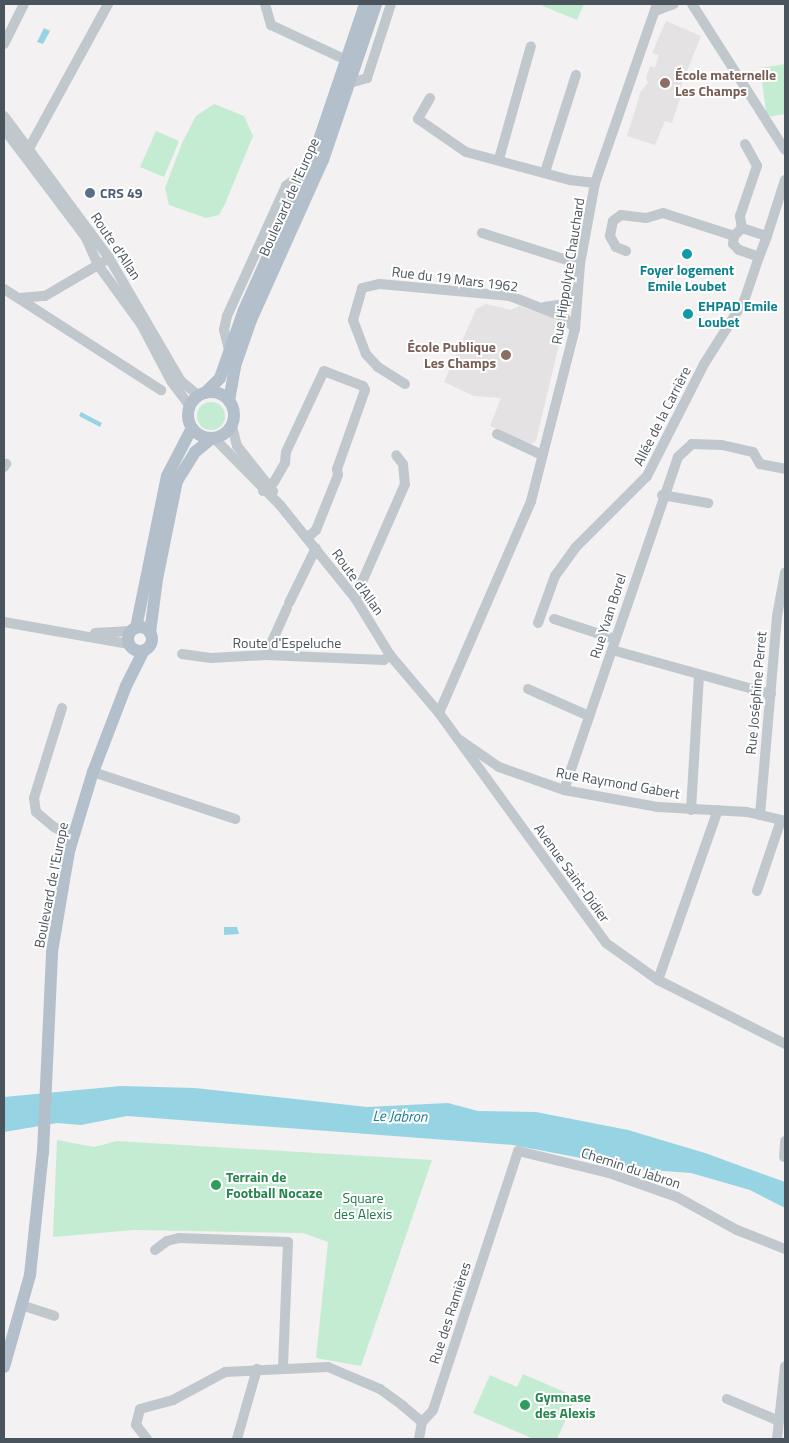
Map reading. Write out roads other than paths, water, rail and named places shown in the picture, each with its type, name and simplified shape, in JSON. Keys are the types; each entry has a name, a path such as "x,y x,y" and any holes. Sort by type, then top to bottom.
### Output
{"main road":[{"name":"Boulevard de l'Europe","path":"202,394 220,378 229,350 308,169 365,4"},
{"name":"Boulevard de l'Europe","path":"229,401 232,378 251,320 324,160 376,4"},
{"path":"192,428 168,476 134,630 150,633 157,579 177,481 195,452 213,438 224,434 232,426 234,413 229,401 218,393 202,394 190,406 188,418 192,428 200,436 213,438"},
{"name":"Boulevard de l'Europe","path":"126,686 130,646 134,630"},
{"name":"Boulevard de l'Europe","path":"21,1305 30,1275 43,1155 52,952 73,837 93,772 126,686 144,650 152,643 150,633"},
{"path":"130,646 144,650"},
{"path":"4,1366 21,1305"}],"street":[{"path":"4,44 24,4"},
{"path":"26,154 108,4"},
{"path":"265,4 271,25 346,60"},
{"path":"350,83 367,78 391,4"},
{"path":"595,183 656,8 674,4"},
{"path":"692,4 785,150"},
{"path":"500,159 531,46"},
{"path":"545,172 576,75"},
{"name":"Rue Hippolyte Chauchard","path":"430,98 418,119 466,152 500,159 570,180 595,183 580,264 575,330 531,501 439,713"},
{"name":"Route d'Allan","path":"4,116 26,154 86,238 98,265 131,309 171,380 190,406"},
{"name":"Route d'Allan","path":"4,129 109,258 181,381 202,394"},
{"path":"742,228 740,216 757,166 745,144"},
{"name":"Allée de la Carrière","path":"538,623 555,576 575,548 647,476 704,364 744,301 785,180"},
{"path":"626,251 616,248 610,236 613,220 621,215 646,218 663,213 734,236"},
{"path":"742,228 734,236 733,244 739,250 759,257"},
{"path":"742,228 767,236"},
{"path":"482,233 580,264"},
{"path":"19,298 45,296 109,258"},
{"name":"Rue du 19 Mars 1962","path":"405,384 378,367 366,354 353,320 362,288 380,284 495,294 544,307 564,317 575,330"},
{"name":"Rue du 19 Mars 1962","path":"544,307 566,304 578,284"},
{"path":"4,289 161,390"},
{"path":"44,315 45,296"},
{"path":"266,488 285,463 286,452 324,371 363,386 366,390 337,469 338,475 316,530 307,538"},
{"name":"Route d'Allan","path":"232,426 237,446 266,488 355,598 390,655"},
{"path":"497,434 542,455"},
{"name":"Route d'Allan","path":"213,438 266,488"},
{"name":"Rue Yvan Borel","path":"564,790 662,495 678,456 692,444 722,445 753,452 760,464 785,470"},
{"path":"355,598 405,484 403,464 396,455"},
{"path":"662,495 708,503"},
{"path":"266,655 316,548"},
{"name":"Rue Joséphine Perret","path":"760,815 777,608 783,601 785,573"},
{"path":"554,619 615,639"},
{"path":"4,622 82,634 130,646"},
{"path":"82,634 134,630"},
{"path":"612,650 771,694"},
{"name":"Route d'Espeluche","path":"182,654 211,658 266,655 384,660 390,655"},
{"name":"Avenue Saint-Didier","path":"390,655 439,713 606,943 658,980 785,1044"},
{"path":"691,810 699,675"},
{"path":"528,689 589,716"},
{"path":"62,708 34,798 36,812 54,828 73,837"},
{"name":"Rue Raymond Gabert","path":"457,738 499,767 564,790 691,810 718,810 760,815 783,821"},
{"path":"476,765 499,767"},
{"path":"93,772 235,819"},
{"path":"658,980 718,810"},
{"path":"757,891 783,821"},
{"path":"784,1157 785,1141"},
{"name":"Rue des Ramières","path":"422,1422 433,1410 518,1151"},
{"name":"Chemin du Jabron","path":"518,1151 609,1172 677,1196 737,1230 785,1249"},
{"path":"155,1250 167,1241 179,1238 288,1242 284,1368"},
{"path":"21,1305 54,1316"},
{"path":"777,1439 785,1366"},
{"path":"147,1439 136,1425 140,1409 173,1400 225,1372 328,1367 343,1371 380,1390 422,1422 419,1439"},
{"path":"237,1439 257,1369"},
{"path":"727,1399 779,1420"}],"water":[{"path":"44,28 50,31 43,44 37,42"},
{"path":"81,412 102,423 100,427 79,416"},
{"path":"224,927 237,927 239,934 224,935"},
{"name":"Le Jabron","path":"121,1086 195,1088 367,1107 448,1103 478,1111 536,1112 628,1130 705,1153 785,1182 785,1208 750,1190 691,1173 638,1169 513,1145 127,1116 81,1125 57,1123 4,1132 4,1097"}],"place":[{"name":"École maternelle Les Champs","path":"665,83"},
{"name":"CRS 49","path":"90,193"},
{"name":"Foyer logement Emile Loubet","path":"687,254"},
{"name":"EHPAD Emile Loubet","path":"688,314"},
{"name":"École Publique Les Champs","path":"506,355"},
{"name":"Terrain de Football Nocaze","path":"216,1185"},
{"name":"Gymnase des Alexis","path":"525,1405"}],"park label":[{"name":"Square des Alexis","path":"363,1206"}]}
